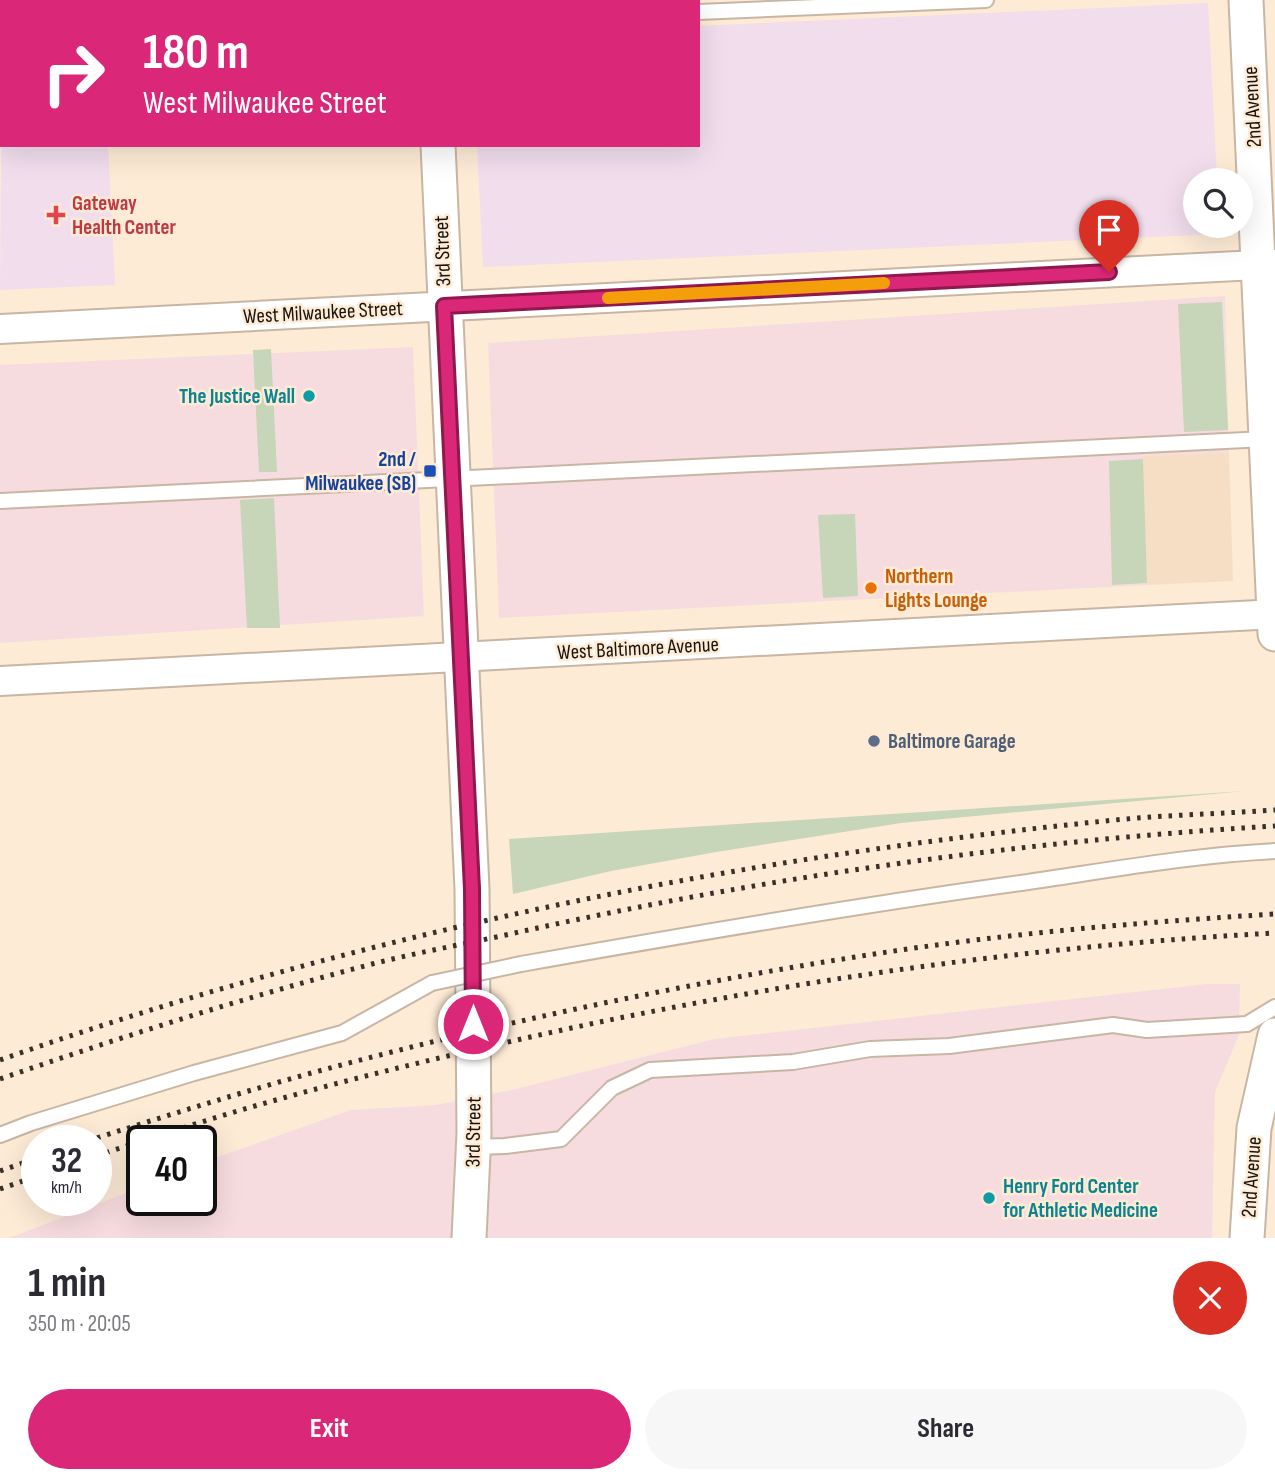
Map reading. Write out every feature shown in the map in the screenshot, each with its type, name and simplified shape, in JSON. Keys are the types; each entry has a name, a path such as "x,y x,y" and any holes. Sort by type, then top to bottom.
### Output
{"street":[{"name":"2nd Avenue","path":"1246,0 1267,264 1266,439 1274,621"},
{"name":"3rd Street","path":"438,147 472,889 474,1147 469,1238"},
{"name":"West Milwaukee Street","path":"0,329 1267,264"},
{"name":"West Baltimore Avenue","path":"0,681 460,657 1274,621"},
{"name":"2nd Avenue","path":"1247,1238 1254,1128 1275,1035"}],"lane":[{"path":"700,12 985,0"},
{"path":"0,501 452,481 1266,439"},
{"path":"0,1135 194,1073 342,1033 432,983 521,964 741,925 938,894 1275,851"},
{"path":"474,1147 561,1139 612,1088 650,1070 793,1062 870,1049 949,1046 1113,1025 1147,1030 1247,1024 1275,1007"}],"shaded area":[{"path":"1208,3 1216,168 1183,168 1183,236 483,267 477,147 700,147 700,26"},
{"name":"Gateway Health Center","path":"1,147 108,147 115,285 0,290"},
{"path":"1225,296 1229,453 1143,456 1147,585 499,618 488,343"},
{"path":"413,347 424,616 0,643 0,365"},
{"path":"1229,453 1233,581 1147,585 1143,456"},
{"path":"1207,984 1240,984 1239,1035 1215,1092 1212,1238 9,1238 66,1216 112,1216 112,1199 126,1193 126,1216 217,1216 217,1157 351,1110 436,1105 516,1089 714,1039"}],"green space":[{"path":"1222,302 1228,430 1184,432 1178,304"},
{"path":"271,349 277,472 259,472 253,350"},
{"path":"1143,459 1147,583 1112,585 1109,461"},
{"path":"274,498 280,628 247,628 240,500"},
{"path":"855,514 858,596 823,598 818,515"},
{"path":"1245,791 901,823 611,871 513,894 509,839"}],"railway":[{"path":"0,1060 135,1015 270,975 407,939 684,880 964,837 1126,819 1275,810"},
{"path":"0,1079 187,1017 328,976 409,955 605,914 795,879 986,852 1082,841 1275,826"},
{"path":"112,1133 315,1072 526,1020 667,990 810,964 979,940 1275,914"},
{"path":"193,1125 362,1077 495,1045 785,987 1078,948 1275,933"},
{"path":"112,1151 126,1146"},
{"path":"0,1171 21,1164"},
{"path":"0,1189 21,1182"}],"slow traffic":[{"path":"608,298 884,283"}],"place":[{"name":"Gateway Health Center","path":"56,215"},
{"name":"The Justice Wall","path":"309,396"},
{"name":"2nd / Milwaukee (SB)","path":"430,471"},
{"name":"Northern Lights Lounge","path":"871,588"},
{"name":"Baltimore Garage","path":"874,741"},
{"name":"Henry Ford Center for Athletic Medicine","path":"989,1198"}],"route":[{"path":"473,1024 472,889 444,306 1109,272"}]}
